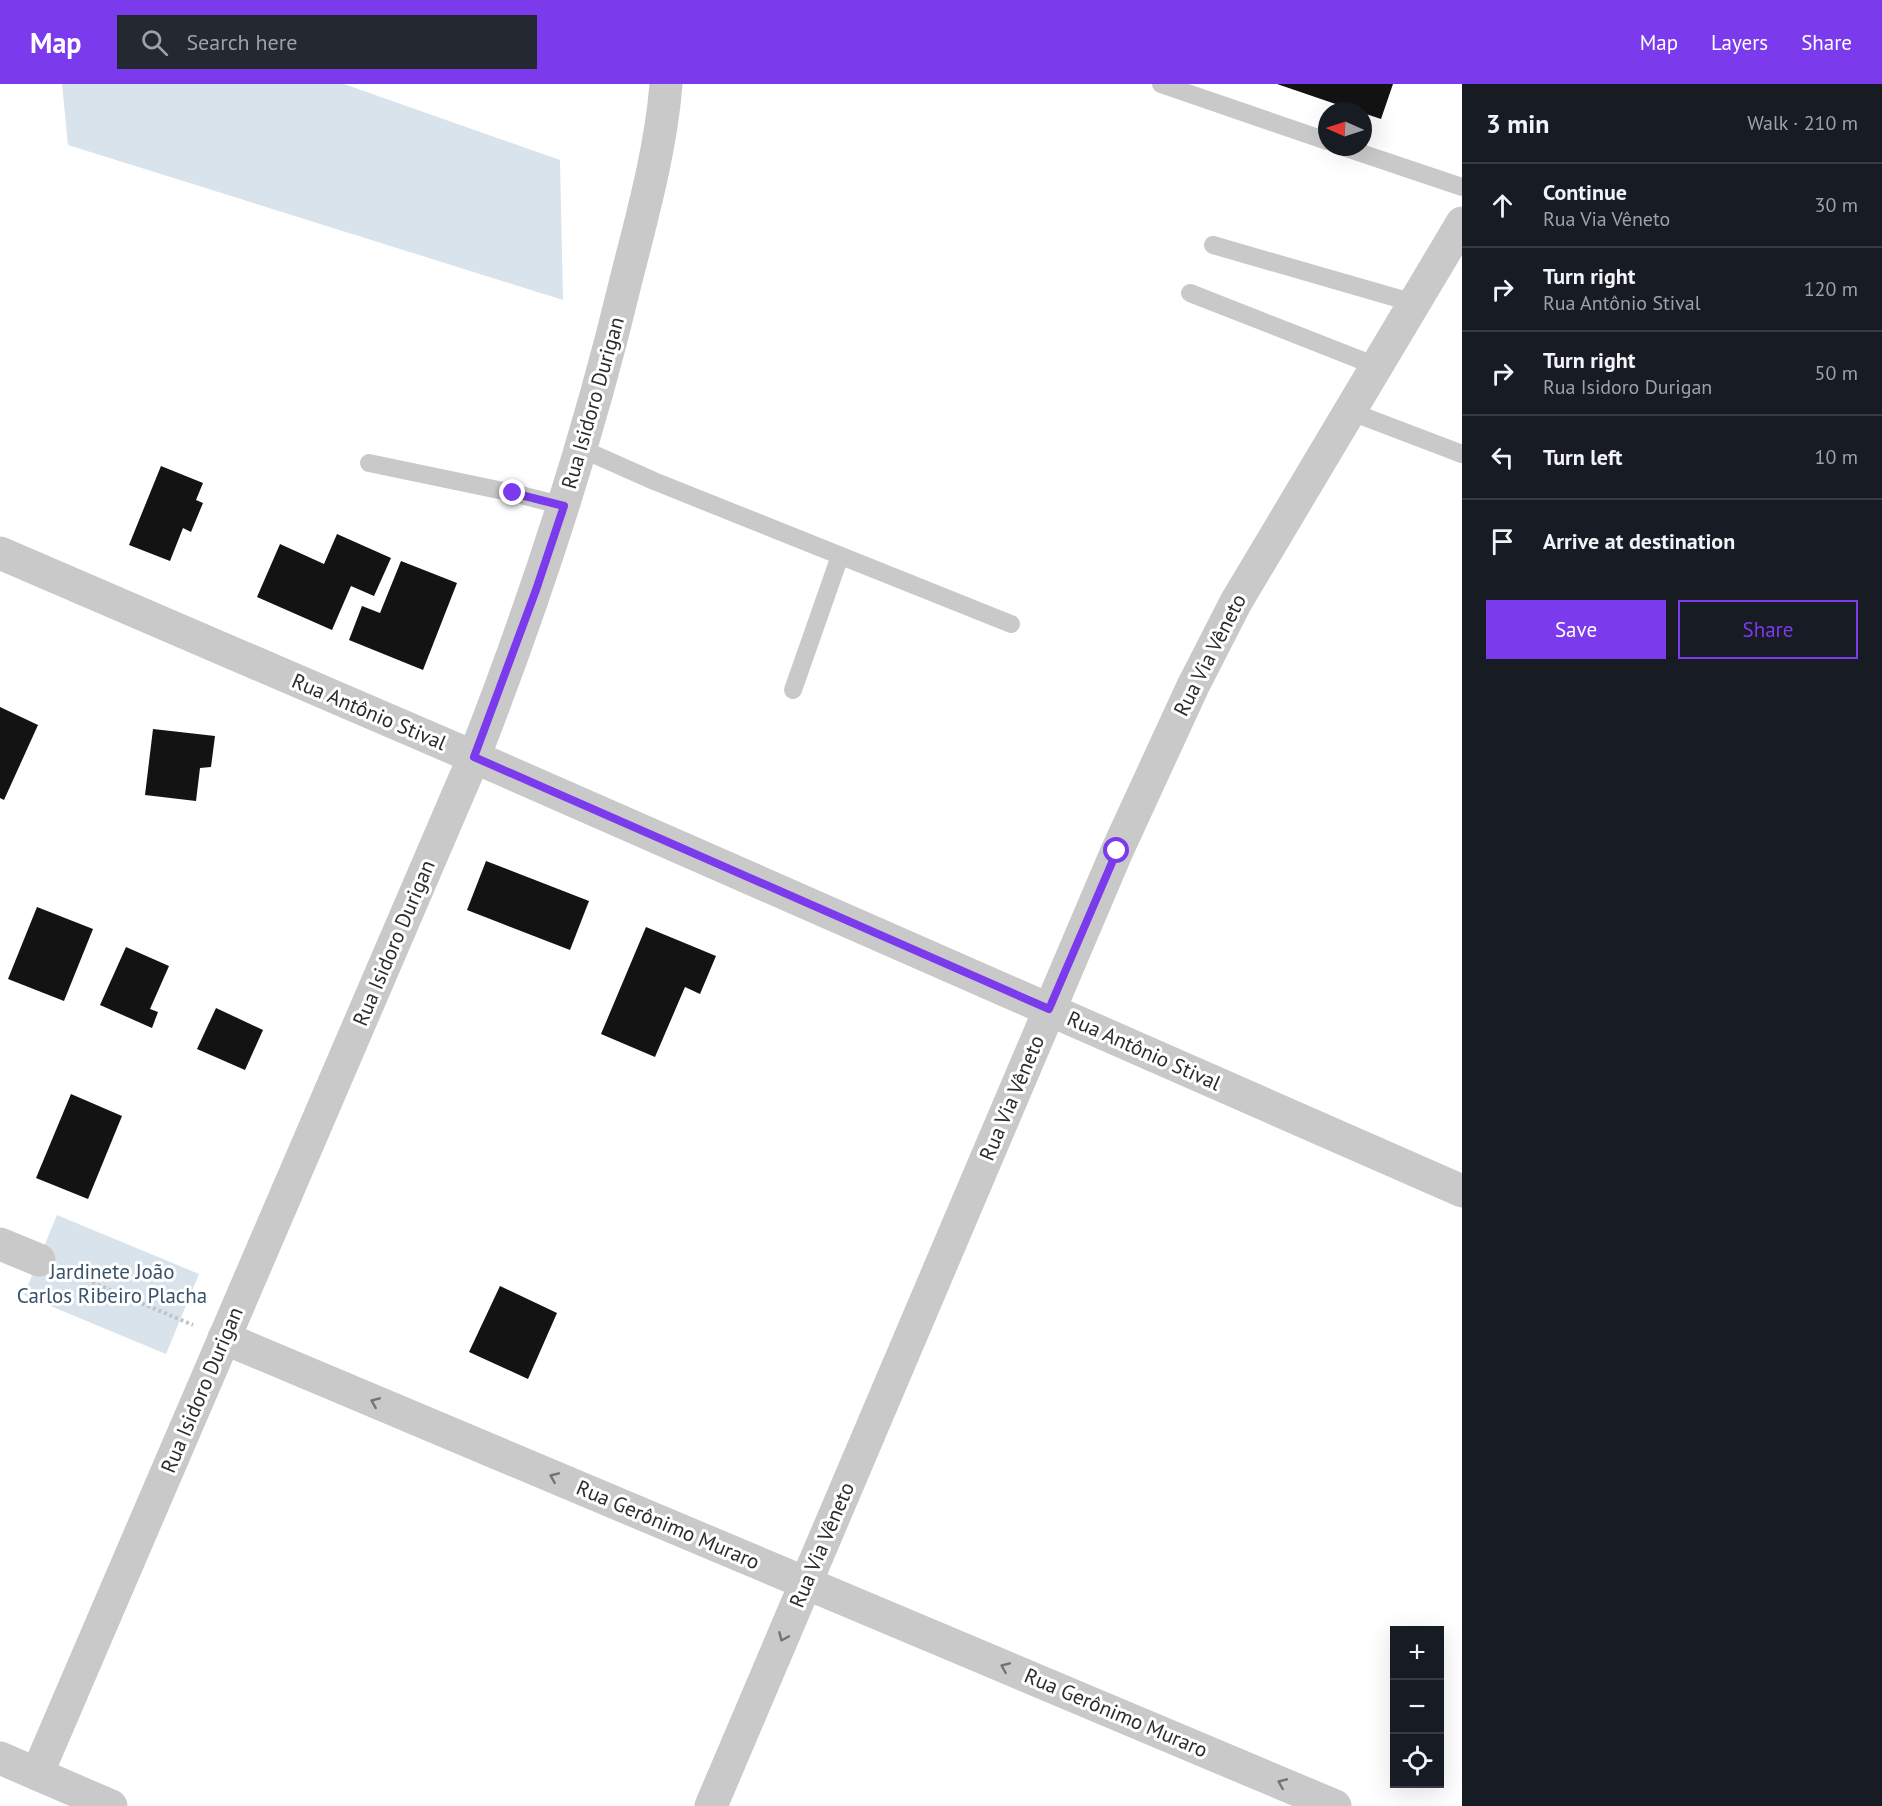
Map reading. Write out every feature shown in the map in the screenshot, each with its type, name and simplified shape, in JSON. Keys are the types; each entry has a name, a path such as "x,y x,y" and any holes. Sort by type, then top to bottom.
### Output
{"street":[{"name":"Rua Isidoro Durigan","path":"37,1774 474,757 536,590 582,449 640,226 664,109 666,84"},
{"name":"Rua Via Vêneto","path":"711,1806 1049,1009 1192,686 1236,602 1462,223"},
{"name":"Rua Antônio Stival","path":"0,553 474,757 1462,1191"},
{"path":"0,1244 39,1260"},
{"name":"Rua Gerônimo Muraro","path":"224,1338 1335,1806"},
{"path":"0,1758 111,1806"}],"lane":[{"path":"1161,84 1318,138"},
{"path":"1371,156 1462,187"},
{"path":"1213,245 1414,303"},
{"path":"1190,293 1376,366"},
{"path":"1349,411 1462,454"},
{"path":"582,449 665,485 1011,624"},
{"path":"369,463 564,506"},
{"path":"793,690 840,556"}],"path":[{"path":"39,1260 224,1338"}],"green space":[{"path":"62,84 344,84 560,160 563,300 68,145"},
{"name":"Jardinete João Carlos Ribeiro Placha","path":"57,1215 199,1274 166,1354 24,1295"}],"building":[{"path":"1277,84 1393,84 1381,119 1372,116 1372,102 1330,102"},
{"path":"161,466 203,483 196,500 203,503 191,532 183,528 170,561 129,545"},
{"path":"337,534 391,558 374,596 351,586 332,630 257,597 280,544 324,564"},
{"path":"401,561 457,583 423,670 349,640 362,606 380,613"},
{"path":"0,707 38,725 4,800 0,798"},
{"path":"153,729 215,736 211,767 200,768 196,801 145,795"},
{"path":"486,861 589,901 570,950 467,910"},
{"path":"37,907 93,929 64,1001 8,979"},
{"path":"646,927 716,956 700,994 685,987 655,1057 601,1034"},
{"path":"126,947 169,966 150,1009 158,1012 152,1028 100,1005"},
{"path":"216,1008 263,1030 245,1070 197,1049"},
{"path":"71,1094 122,1116 88,1199 36,1178"},
{"path":"500,1286 557,1313 528,1379 469,1352"}],"route":[{"path":"513,493 564,506 503,683 474,757 1049,1009 1117,851"}]}
